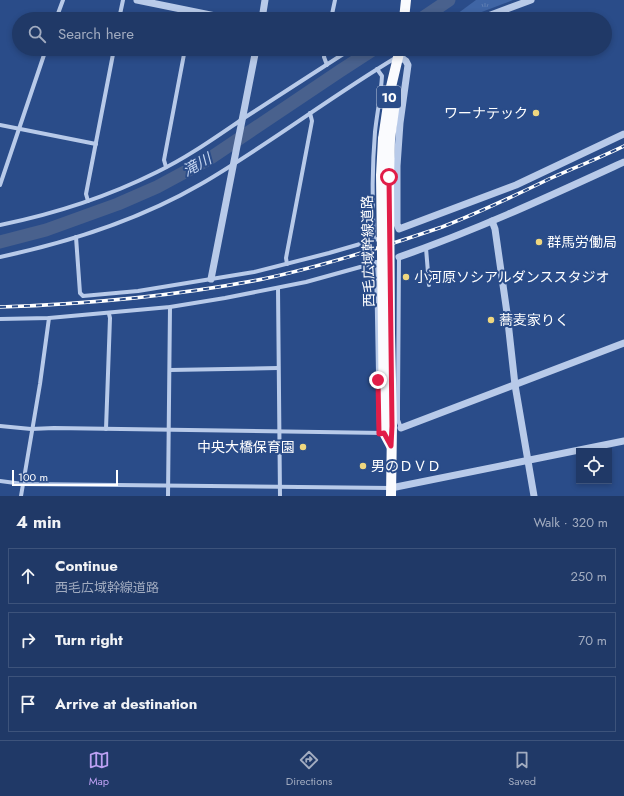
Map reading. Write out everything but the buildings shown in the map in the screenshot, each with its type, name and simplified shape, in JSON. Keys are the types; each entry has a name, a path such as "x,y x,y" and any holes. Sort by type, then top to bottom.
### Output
{"main road":[{"path":"403,12 406,0"},
{"name":"西毛広域幹線道路","path":"391,492 392,426 381,175 387,139 390,91 398,56"},
{"name":"西毛広域幹線道路","path":"387,333 382,433 391,446"}],"street":[{"path":"59,12 63,0"},
{"path":"121,12 123,0"},
{"path":"137,0 180,12"},
{"path":"263,12 265,0"},
{"path":"332,12 335,0"},
{"path":"499,12 531,0"},
{"path":"0,185 44,56"},
{"path":"88,201 86,194 113,56"},
{"path":"166,167 164,160 184,56"},
{"path":"211,279 255,56"},
{"path":"324,56 327,64"},
{"path":"0,225 42,216 88,201 139,181 201,148 340,56"},
{"path":"0,257 76,238 167,202 234,164 394,56"},
{"path":"400,229 397,224 398,158 400,123 408,65 402,56"},
{"path":"374,240 374,150 382,76 376,69"},
{"path":"287,264 286,258 312,121 310,113"},
{"path":"0,124 96,144"},
{"path":"76,238 80,293 83,296 138,291 254,272 394,234 400,229 516,185 624,134"},
{"path":"0,319 49,318 109,314 170,307 278,288 317,279 376,262 400,257 426,248 492,222 624,162"},
{"path":"492,222 495,229 507,313 515,385 534,496"},
{"path":"426,248 430,284"},
{"path":"400,257 398,420 401,428 624,343"},
{"path":"0,426 31,429 382,433 376,262"},
{"path":"278,288 278,432 280,496"},
{"path":"168,496 170,307"},
{"path":"106,429 109,314"},
{"path":"21,496 31,429 40,384 49,318"},
{"path":"170,370 278,368"},
{"path":"0,481 23,484 280,487 391,492 624,441"}],"green space":[{"path":"476,0 513,0 481,12 460,12"}],"waterway":[{"name":"滝川","path":"431,12 449,0"},
{"name":"滝川","path":"0,242 46,230 118,204 157,187 209,159 363,56"}],"railway":[{"path":"0,307 66,304 165,295 263,279 308,268 376,249 442,227 624,146"}],"place":[{"name":"ワーナテック","path":"536,113"},
{"name":"群馬労働局","path":"539,242"},
{"name":"小河原ソシアルダンススタジオ","path":"406,277"},
{"name":"蕎麦家りく","path":"491,320"},
{"name":"中央大橋保育園","path":"303,447"},
{"name":"男のＤＶＤ","path":"363,466"}],"route":[{"path":"378,380 379,434 384,433 391,446 389,177"}]}
